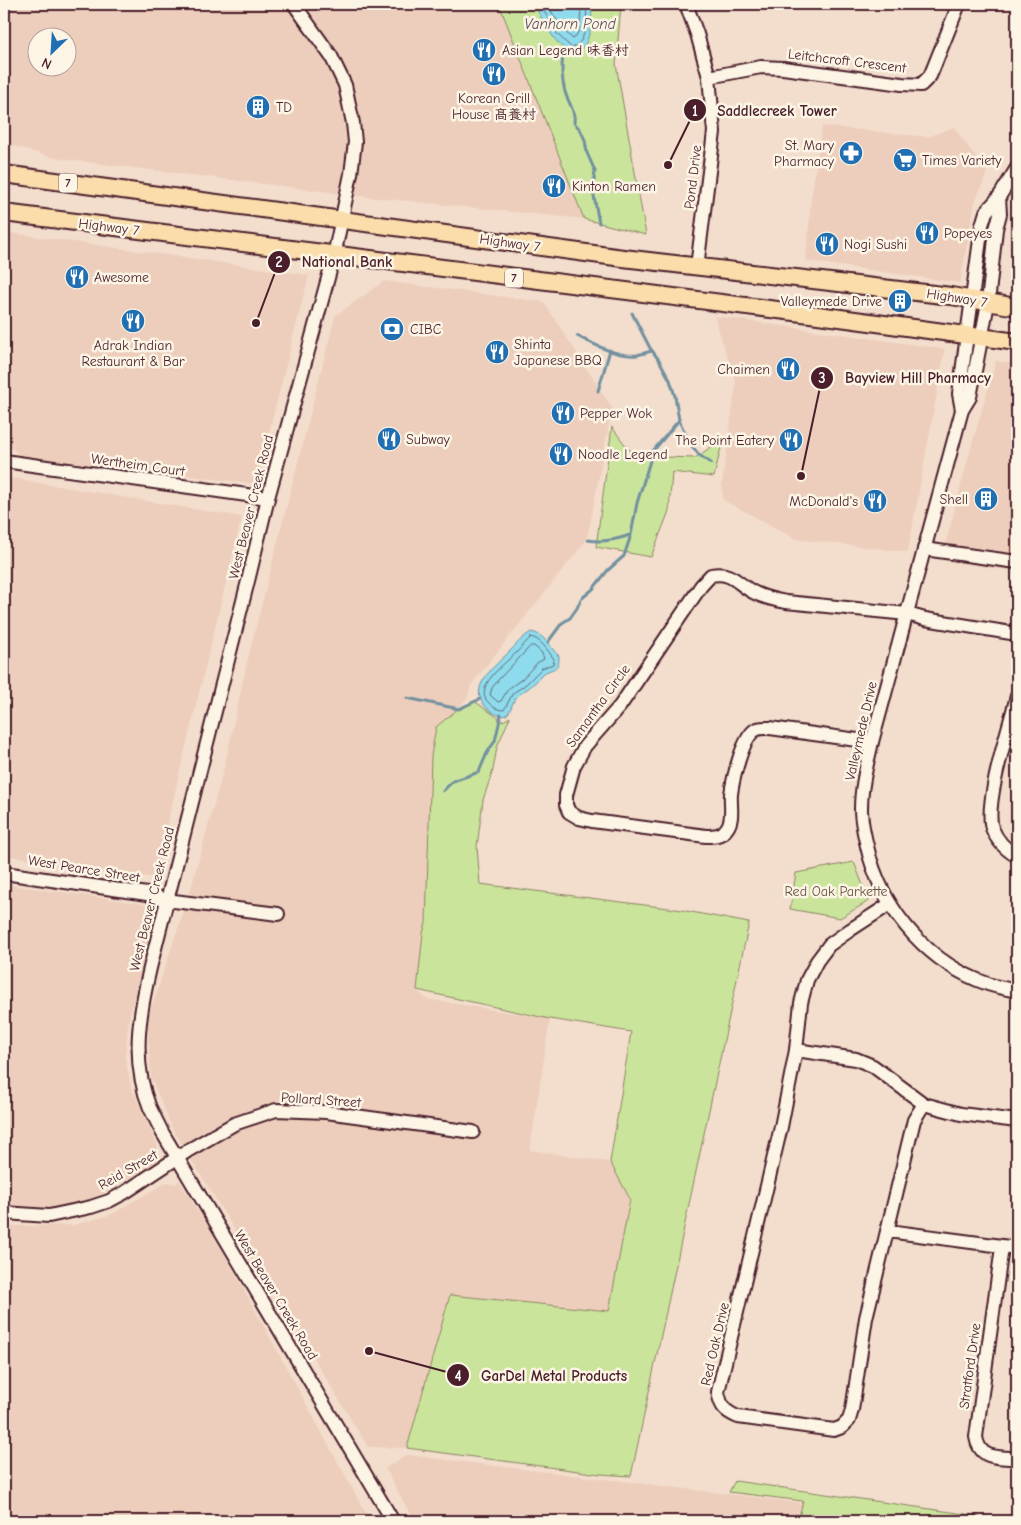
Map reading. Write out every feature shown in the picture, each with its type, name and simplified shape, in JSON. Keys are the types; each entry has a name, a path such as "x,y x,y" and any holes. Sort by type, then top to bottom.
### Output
{"main road":[{"name":"Highway 7","path":"4,174 340,228 972,299 1017,307"},
{"name":"Highway 7","path":"4,214 809,314 1017,342"}],"street":[{"name":"West Beaver Creek Road","path":"294,4 335,63 344,85 349,101 355,142 351,174 334,256 268,498 166,900 142,1002 138,1057 140,1073 150,1107 162,1132 393,1521"},
{"name":"Pond Drive","path":"686,4 710,77 714,132 697,267"},
{"name":"Leitchcroft Crescent","path":"710,77 761,67 922,85 934,69 959,4"},
{"name":"Valleymede Drive","path":"1017,168 999,197 986,212 980,237 972,299 975,335 959,394 962,410 872,742 862,792 861,811 864,832 876,879 908,930 925,947 951,966 987,983 1017,991"},
{"path":"975,335 988,303 996,229 1000,214 999,197"},
{"name":"Wertheim Court","path":"4,461 268,498"},
{"path":"924,549 1017,562"},
{"name":"Samantha Circle","path":"872,742 770,728 760,728 754,731 745,742 734,782 731,821 724,832 717,835 706,836 592,821 579,818 569,812 566,805 566,795 574,766 579,756 620,706 701,586 711,575 725,574 753,592 770,599 907,614"},
{"path":"907,614 925,619 1017,634"},
{"path":"1017,696 992,792 990,810 992,826 997,839 1008,851 1017,856"},
{"name":"West Pearce Street","path":"4,873 147,894 166,900 278,914"},
{"name":"Red Oak Drive","path":"890,904 829,945 817,960 807,980 801,1003 796,1050 781,1127 718,1392 720,1403 727,1413 738,1417 834,1430 842,1427 849,1420 856,1390 866,1318 914,1120 924,1104"},
{"path":"796,1050 856,1060 873,1066 924,1104 961,1114 1017,1122"},
{"name":"Pollard Street","path":"177,1158 234,1124 276,1110 326,1112 473,1132"},
{"name":"Reid Street","path":"4,1213 49,1216 91,1207 124,1193 177,1158"},
{"path":"888,1231 1017,1248"},
{"name":"Stratford Drive","path":"1002,1246 976,1437 980,1451 986,1455 1017,1459"}],"shaded area":[{"path":"4,4 499,4 584,219 368,197 54,158 4,143"},
{"path":"822,126 928,137 954,127 987,173 975,202 960,283 806,261 811,198"},
{"path":"4,232 309,275 256,484 21,456 4,442"},
{"path":"384,281 544,302 612,408 589,530 585,542 471,685 468,697 459,708 436,727 431,756 426,923 423,933 417,990 426,999 550,1019 530,1150 610,1162 630,1199 610,1311 450,1295 407,1448 368,1447 172,1128 151,1078 147,1021 189,895 224,768 247,662 335,316"},
{"path":"714,316 945,349 908,552 796,539 723,500 722,483 736,384"},
{"path":"996,361 1017,364 1017,572 941,560"},
{"path":"11,478 242,517 154,878 4,855 4,480"},
{"path":"4,884 145,904 154,918 129,1019 125,1056 131,1086 157,1144 159,1161 85,1203 32,1210 4,1206"},
{"path":"179,1180 224,1253 370,1521 4,1521 4,1226 74,1225 110,1215 167,1182 176,1184"},
{"path":"407,1455 803,1503 798,1521 414,1521 385,1468"}],"green space":[{"path":"499,4 621,4 616,64 646,235 584,219"},
{"path":"612,427 629,450 666,457 695,458 723,439 714,477 672,472 669,511 651,557 596,547"},
{"path":"474,701 503,721 510,717 497,747 493,770 483,800 477,847 480,884 676,909 749,923 631,1476 600,1474 407,1448 450,1295 609,1311 630,1199 610,1162 631,1032 550,1019 417,990 423,933 426,923 431,756 436,727 459,708"},
{"name":"Red Oak Parkette","path":"854,862 869,901 840,918 790,909 796,873"},
{"path":"735,1481 979,1516 977,1521 798,1521 803,1501 729,1492"}],"water":[{"name":"Vanhorn Pond","path":"534,4 592,4 591,26 583,46 571,53 565,50 550,31"},
{"path":"531,632 544,638 559,656 558,665 544,673 533,685 518,696 506,715 495,714 483,704 480,696 483,680 495,665"}],"waterway":[{"path":"569,52 563,56 563,83 573,111 574,123 580,129 585,140 587,153 595,171 593,191 599,223"},
{"path":"632,313 650,348 670,380 679,420 689,442 699,455 711,463"},
{"path":"577,336 606,350 622,354 637,355 652,351"},
{"path":"598,391 610,350"},
{"path":"548,642 562,623 570,618 581,599 624,556 631,535 637,503 653,451 679,420"},
{"path":"588,540 609,540 630,535"},
{"path":"407,698 459,709 480,699"},
{"path":"443,791 453,781 479,772 487,753 495,741 501,715"}],"place":[{"name":"Asian Legend 味香村","path":"484,50"},
{"name":"Korean Grill House 髙養村","path":"494,74"},
{"name":"TD","path":"258,107"},
{"name":"St. Mary Pharmacy","path":"851,153"},
{"name":"Times Variety","path":"905,160"},
{"name":"Saddlecreek Tower","path":"668,165"},
{"name":"Kinton Ramen","path":"554,186"},
{"name":"Popeyes","path":"927,233"},
{"name":"Nogi Sushi","path":"827,244"},
{"name":"Awesome","path":"77,277"},
{"name":"Valleymede Drive","path":"900,301"},
{"name":"Adrak Indian Restaurant & Bar","path":"133,321"},
{"name":"National Bank","path":"256,323"},
{"name":"CIBC","path":"392,329"},
{"name":"Shinta Japanese BBQ","path":"497,352"},
{"name":"Chaimen","path":"788,369"},
{"name":"Pepper Wok","path":"563,413"},
{"name":"Subway","path":"389,439"},
{"name":"The Point Eatery","path":"791,440"},
{"name":"Noodle Legend","path":"561,454"},
{"name":"Bayview Hill Pharmacy","path":"801,476"},
{"name":"Shell","path":"986,499"},
{"name":"McDonald's","path":"875,501"},
{"name":"GarDel Metal Products","path":"369,1351"}]}
